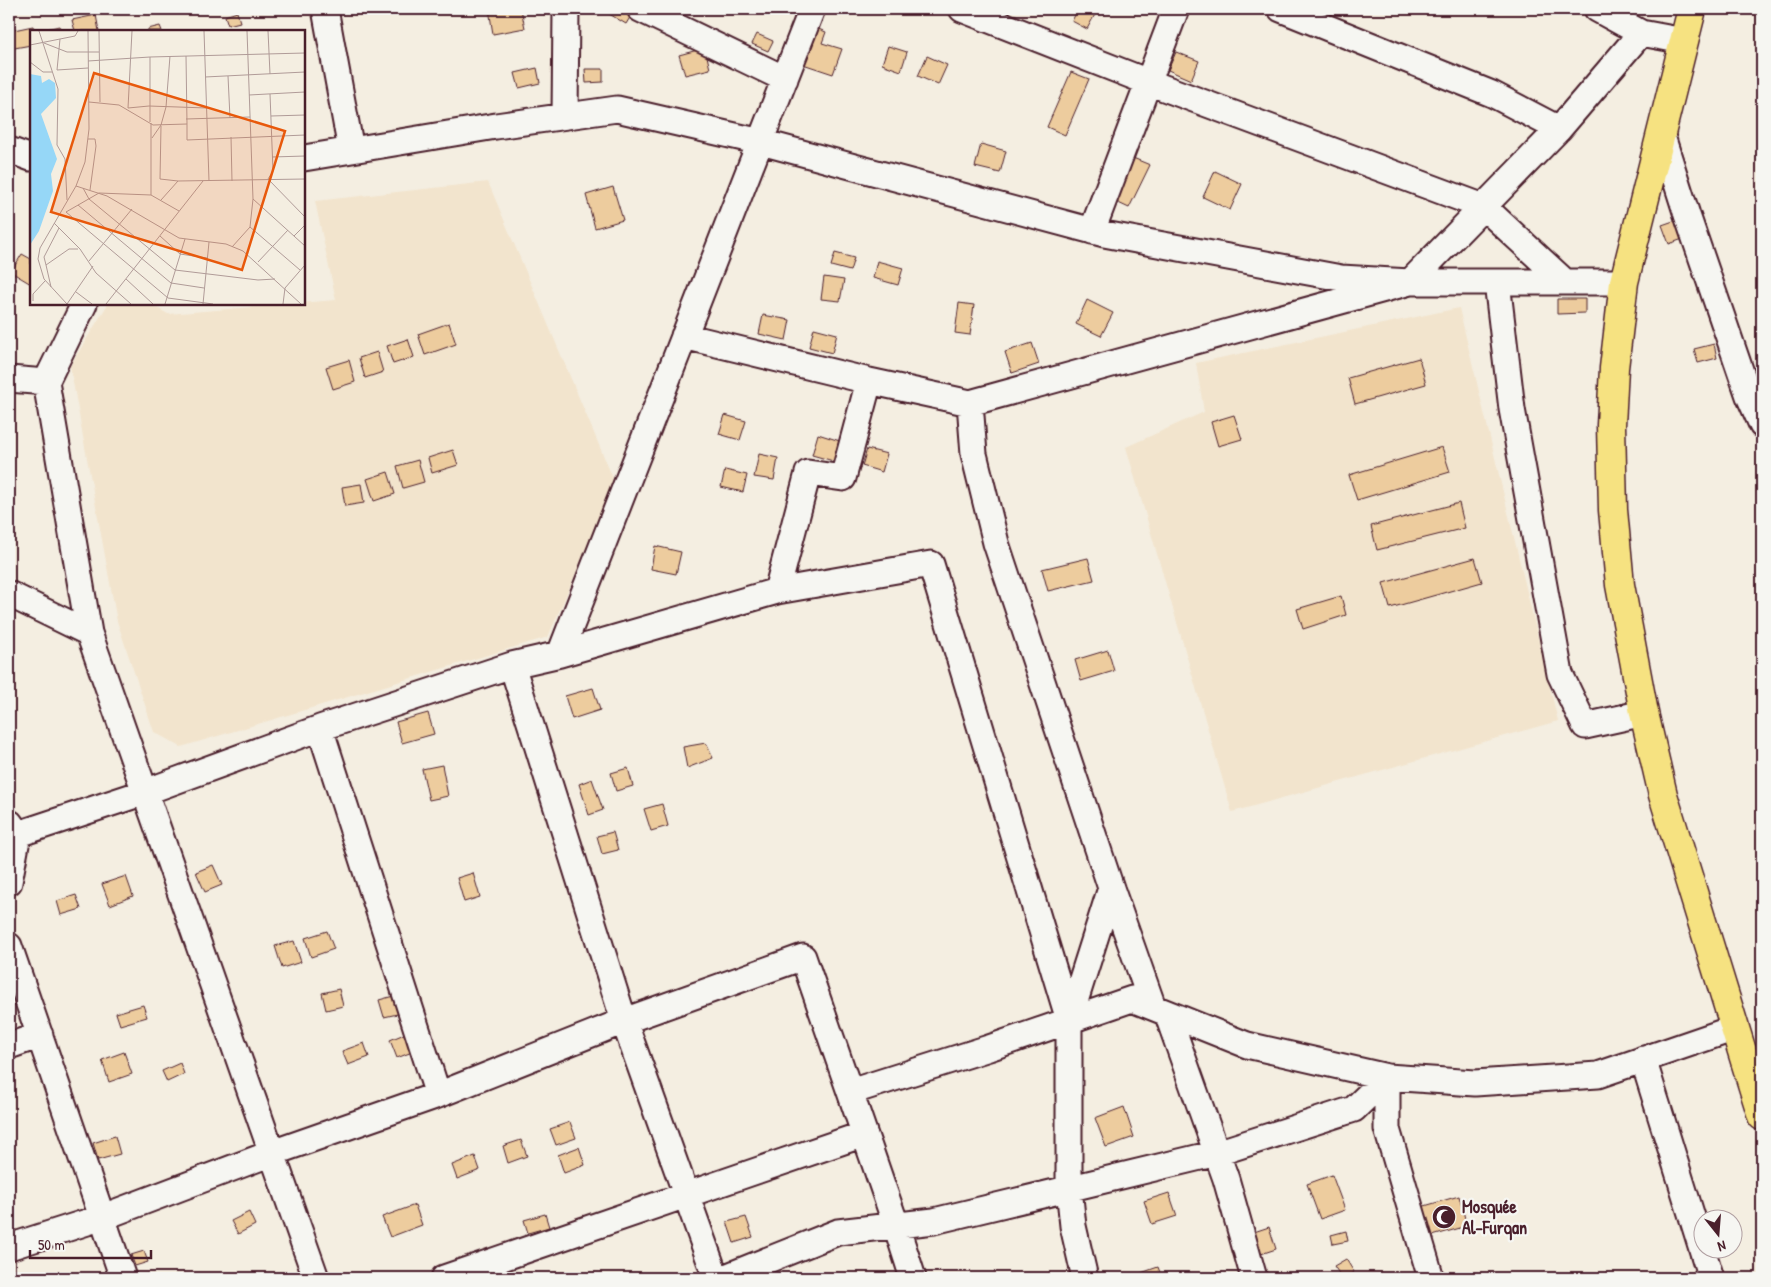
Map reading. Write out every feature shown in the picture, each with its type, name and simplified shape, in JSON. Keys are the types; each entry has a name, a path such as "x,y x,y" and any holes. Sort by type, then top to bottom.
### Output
{"main road":[{"path":"1692,9 1624,282 1614,368 1611,426 1613,510 1620,585 1644,713 1663,794 1762,1116"}],"street":[{"path":"330,9 351,150"},
{"path":"565,116 566,9"},
{"path":"640,9 785,78"},
{"path":"560,654 812,9"},
{"path":"962,9 1148,82 1484,207 1565,282"},
{"path":"1092,230 1176,9"},
{"path":"1280,9 1492,94 1559,130"},
{"path":"1597,9 1641,33 1684,41"},
{"path":"684,336 868,381 970,403 1410,282 1559,130 1641,33"},
{"path":"305,158 496,126 617,109 760,142 1092,230 1342,278 1410,282 1624,282"},
{"path":"1661,133 1749,396 1762,425"},
{"path":"9,150 30,158"},
{"path":"1497,282 1512,408 1560,674 1585,726 1644,713"},
{"path":"84,305 46,382 89,633 316,1278"},
{"path":"9,378 46,382"},
{"path":"777,591 808,473 843,478 868,381"},
{"path":"970,403 974,454 996,543 1111,888 1217,1153 1254,1278"},
{"path":"9,882 12,831 145,792 320,728 512,665 560,654 777,591 930,564 1069,1020 1069,1188 1073,1226 1085,1278"},
{"path":"9,594 89,633"},
{"path":"512,665 624,1021 716,1278"},
{"path":"320,728 438,1095"},
{"path":"1069,1020 1111,888"},
{"path":"9,946 123,1278"},
{"path":"9,1247 102,1217 272,1153 438,1095 624,1021 803,957 913,1278"},
{"path":"850,1092 989,1048 1132,998 1247,1046 1386,1077 1475,1083 1598,1075 1735,1028"},
{"path":"9,1046 40,1035"},
{"path":"1643,1059 1711,1278"},
{"path":"723,1278 838,1232 934,1221 1217,1153 1354,1109 1386,1077"},
{"path":"1386,1077 1387,1129 1431,1278"},
{"path":"444,1278 506,1268 686,1194 864,1134"}],"shaded area":[{"path":"488,182 615,483 548,637 181,747 154,732 117,621 70,366 107,305 152,305 168,314 276,305 305,305 305,303 336,300 315,201"},
{"path":"1459,308 1558,721 1232,812 1126,447 1204,412 1196,363"}],"building":[{"path":"489,9 521,9 525,28 493,34"},
{"path":"608,9 624,9 632,14 626,24 606,12"},
{"path":"1078,9 1098,9 1087,29 1072,21"},
{"path":"237,12 240,22 228,25 225,16"},
{"path":"96,15 99,30 75,30 72,20"},
{"path":"33,26 34,30 30,30 30,45 9,49 9,31"},
{"path":"59,26 61,30 43,30"},
{"path":"160,26 162,30 148,30"},
{"path":"816,28 826,32 822,43 842,49 833,74 803,64"},
{"path":"757,34 773,41 768,51 752,44"},
{"path":"888,46 907,52 901,71 882,64"},
{"path":"705,48 710,69 685,75 679,55"},
{"path":"1176,52 1199,61 1191,80 1168,70"},
{"path":"927,56 947,65 938,85 918,76"},
{"path":"537,68 540,83 519,88 515,73"},
{"path":"585,69 603,69 603,82 586,83"},
{"path":"1071,72 1089,79 1065,135 1047,127"},
{"path":"981,144 1006,151 1000,173 975,167"},
{"path":"1133,158 1150,165 1129,208 1112,200"},
{"path":"1215,171 1242,184 1230,210 1203,197"},
{"path":"613,187 623,220 595,228 586,195"},
{"path":"1685,217 1691,236 1669,244 1662,225"},
{"path":"835,253 854,258 850,271 831,266"},
{"path":"22,254 30,258 30,283 11,272"},
{"path":"877,261 903,268 898,285 873,278"},
{"path":"824,277 844,280 840,301 821,299"},
{"path":"1557,299 1585,299 1585,313 1557,314"},
{"path":"1087,300 1113,313 1101,336 1076,324"},
{"path":"959,303 974,305 970,335 955,333"},
{"path":"763,315 790,320 786,340 759,334"},
{"path":"449,323 456,344 425,355 418,334"},
{"path":"814,328 837,334 832,353 809,347"},
{"path":"408,339 414,357 393,364 387,346"},
{"path":"1032,343 1039,364 1012,373 1005,352"},
{"path":"1714,344 1717,358 1698,363 1694,349"},
{"path":"377,352 383,372 365,378 359,358"},
{"path":"1419,358 1426,384 1355,404 1348,378"},
{"path":"349,360 355,382 333,389 326,367"},
{"path":"725,415 746,421 740,440 719,434"},
{"path":"1234,415 1242,439 1218,446 1211,422"},
{"path":"818,434 843,442 837,462 812,455"},
{"path":"1442,447 1450,472 1357,500 1349,475"},
{"path":"867,449 887,454 882,472 862,466"},
{"path":"453,450 458,465 432,473 428,458"},
{"path":"759,454 778,458 774,480 754,477"},
{"path":"418,460 424,482 403,488 397,466"},
{"path":"725,470 747,475 743,492 721,487"},
{"path":"388,472 395,494 374,501 367,479"},
{"path":"361,484 364,503 345,506 342,487"},
{"path":"1459,503 1465,528 1377,550 1371,526"},
{"path":"655,546 681,552 676,574 651,569"},
{"path":"1088,558 1094,580 1048,591 1042,569"},
{"path":"1475,558 1482,582 1390,608 1383,583"},
{"path":"1341,596 1346,615 1303,629 1297,609"},
{"path":"1108,650 1114,671 1081,681 1075,660"},
{"path":"593,688 600,710 572,719 565,696"},
{"path":"428,713 434,734 402,743 396,722"},
{"path":"706,743 713,758 687,768 683,747"},
{"path":"442,765 448,796 429,800 422,769"},
{"path":"628,768 633,786 616,791 611,773"},
{"path":"592,779 603,810 589,815 579,784"},
{"path":"662,804 668,826 651,831 644,809"},
{"path":"613,832 618,850 602,854 597,836"},
{"path":"213,865 222,885 205,892 196,872"},
{"path":"473,873 480,897 464,902 457,878"},
{"path":"126,876 133,896 110,905 102,884"},
{"path":"76,895 81,909 61,915 57,901"},
{"path":"327,931 334,949 311,957 305,938"},
{"path":"294,941 301,962 282,968 275,946"},
{"path":"339,989 343,1006 326,1010 322,993"},
{"path":"397,995 402,1013 384,1017 379,1000"},
{"path":"143,1005 147,1017 120,1025 116,1013"},
{"path":"409,1032 417,1050 397,1058 390,1040"},
{"path":"364,1043 369,1057 348,1065 342,1051"},
{"path":"124,1052 132,1074 109,1082 102,1060"},
{"path":"180,1063 184,1074 167,1082 162,1071"},
{"path":"1124,1107 1134,1137 1106,1147 1095,1118"},
{"path":"570,1122 576,1138 556,1145 550,1129"},
{"path":"115,1136 120,1154 98,1160 93,1143"},
{"path":"521,1140 527,1156 508,1163 503,1146"},
{"path":"579,1147 585,1165 564,1173 558,1155"},
{"path":"475,1156 480,1170 457,1179 452,1165"},
{"path":"1332,1175 1345,1210 1320,1219 1307,1184"},
{"path":"1169,1193 1177,1216 1152,1224 1144,1201"},
{"name":"Mosquée Al-Furqan","path":"1459,1196 1467,1226 1429,1237 1421,1207"},
{"path":"415,1205 422,1225 390,1237 382,1217"},
{"path":"249,1212 255,1225 238,1234 231,1221"},
{"path":"545,1214 549,1227 528,1233 524,1220"},
{"path":"746,1217 753,1237 734,1243 727,1222"},
{"path":"1269,1227 1276,1249 1255,1256 1248,1234"},
{"path":"1346,1231 1348,1241 1333,1244 1331,1235"},
{"path":"144,1251 148,1262 135,1266 131,1255"},
{"path":"1346,1259 1354,1272 1342,1278 1334,1266"},
{"path":"1158,1267 1162,1278 1143,1278 1141,1273"}],"place":[{"name":"Mosquée Al-Furqan","path":"1444,1217"}]}
